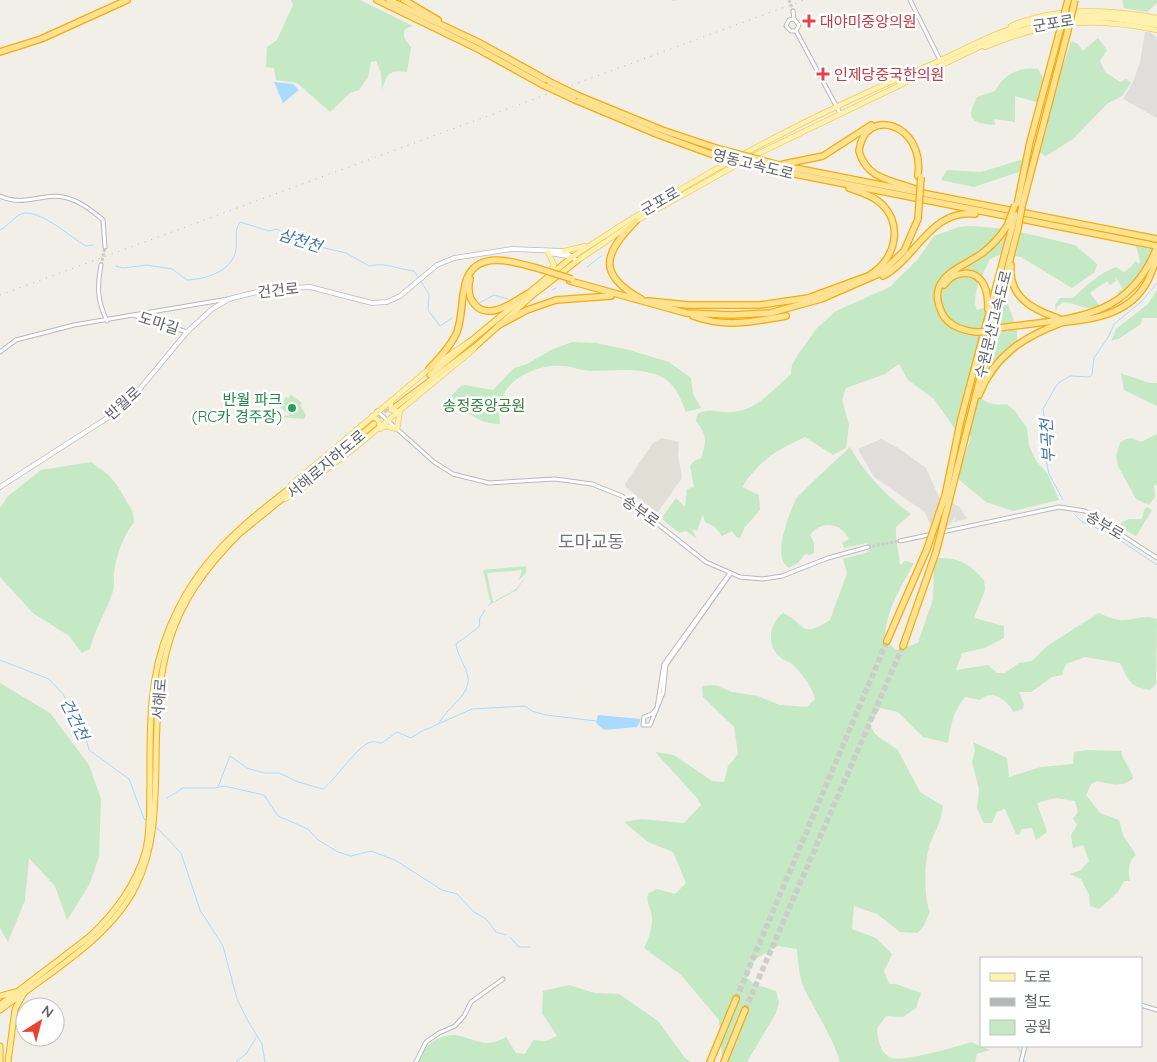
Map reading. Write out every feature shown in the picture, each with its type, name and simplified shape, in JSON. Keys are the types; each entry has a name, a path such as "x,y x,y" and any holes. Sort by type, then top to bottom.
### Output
{"highway":[{"path":"0,51 39,37 119,0"},
{"path":"0,51 41,39 127,0"},
{"name":"영동고속도로","path":"377,0 478,49 543,85 573,99 658,136 711,154 828,181 1157,246"},
{"name":"영동고속도로","path":"389,0 480,44 580,96 662,130 716,148 779,165 1157,239"},
{"path":"404,0 480,44"},
{"name":"수원문산고속도로","path":"1018,205 1030,142 1068,0"},
{"name":"수원문산고속도로","path":"903,646 936,552 961,419 1075,0"},
{"path":"686,313 732,315 770,313 820,297 882,274 897,260 910,240 916,218 920,176 920,149 908,131 891,122 869,125 832,151 813,160 779,165"},
{"path":"920,176 917,150 913,141 906,133 898,128 883,125 870,129 864,134 859,151 866,166 874,174 931,196"},
{"path":"828,181 872,197 884,207 893,222 894,242 889,256 863,281"},
{"path":"863,281 893,271 926,233 944,220 969,213 1013,218"},
{"path":"636,221 617,240 610,260 611,270 622,287 636,298"},
{"path":"1012,227 992,246 946,276 938,290 937,297 944,318 956,326 978,331 999,329 1061,321 1100,311 1129,292 1156,256 1157,246"},
{"name":"수원문산고속도로","path":"887,641 927,549 947,496 970,418 1013,246 1012,227"},
{"path":"1013,246 1011,270 1018,295 1037,312 1061,321"},
{"path":"429,369 452,342 461,318 466,279 471,271 483,262 498,259 636,298 713,323 745,323 786,316"},
{"name":"군포로","path":"474,339 547,277 574,259"},
{"name":"군포로","path":"395,406 476,346 574,259"},
{"path":"527,294 504,308 494,311 484,310 471,299 468,292 469,282 474,273 490,263 539,271"},
{"path":"978,331 957,324 946,314 941,302 945,283 958,274 972,275 979,279 986,290 988,317"},
{"path":"499,325 527,310 556,300 605,296 636,298"},
{"path":"651,303 760,305 809,300"},
{"path":"970,418 991,370 1004,355 1026,337 1061,321"},
{"path":"395,406 474,339"},
{"name":"서해로지하도로","path":"278,501 374,422"},
{"name":"서해로","path":"152,826 149,808 152,694 158,663 169,627 191,584 211,557 236,531 278,501"},
{"name":"서해로","path":"0,1010 89,937 117,908 132,883 145,852 155,812 157,694 162,663 173,629 195,586 219,554 239,534 278,501"},
{"path":"0,996 24,989"},
{"path":"8,1062 14,1009 24,989"},
{"name":"서해로","path":"0,1005 24,989"},
{"path":"710,1062 736,999"},
{"path":"724,1062 745,1010"},
{"path":"0,1046 0,1062"}],"main road":[{"name":"군포로","path":"976,44 991,34 1022,22 1058,14 1092,12 1157,18"},
{"name":"군포로","path":"574,259 588,246 640,212 711,171 885,83 1022,25 1058,18 1115,16 1157,23"},
{"name":"군포로","path":"574,259 715,176 840,113 1004,35 1060,20 1109,18 1157,23"},
{"name":"군포로","path":"955,58 1023,32 1062,24 1110,22 1157,30"},
{"path":"564,251 588,246"},
{"name":"건건로","path":"229,299 268,289 304,287 372,303 387,302 400,296 437,266 454,258 512,249 548,252 564,251"},
{"path":"564,251 574,259"},
{"path":"547,277 554,265 548,252"},
{"name":"건건로","path":"548,252 574,259"},
{"name":"반월로","path":"0,486 115,413 138,391 187,332 212,309 229,299"},
{"name":"군포로","path":"388,420 395,406 429,369 465,343 474,339"},
{"name":"군포로","path":"378,411 395,406"},
{"path":"357,446 381,428 397,429 395,406"},
{"name":"서해로","path":"278,501 305,486 357,446 374,422 378,411"},
{"name":"서해로","path":"374,422 388,420"}],"street":[{"path":"910,0 940,60"},
{"path":"793,11 794,19 799,25 796,31"},
{"path":"794,19 789,20 786,26 791,31 796,31"},
{"path":"796,31 840,113"},
{"path":"0,196 20,202 47,196 84,203 102,220 105,247"},
{"path":"101,265 97,288 106,321"},
{"name":"건건로","path":"0,352 16,340 74,325 229,299"},
{"name":"도마길","path":"131,314 187,332"},
{"name":"송부로","path":"378,411 434,462 460,476 496,483 564,480 592,484 622,496 706,562 731,573 762,579 782,576 828,558 868,547"},
{"name":"송부로","path":"900,541 1059,506 1085,512 1157,558"},
{"path":"731,573 666,666 663,693 653,720 648,726 642,725 644,717 652,714 657,708 662,689 664,664 731,573"},
{"path":"416,1062 426,1042 439,1033 455,1026 464,1016 471,1002 503,979"},
{"path":"1142,1005 1157,1010"},
{"path":"1021,1062 1025,1047"}],"shaded area":[{"path":"1145,32 1150,32 1157,38 1157,118 1123,99 1133,82 1140,62"},
{"path":"662,438 679,442 678,455 682,478 658,512 654,511 626,487 625,484 653,443"},
{"path":"881,439 898,448 926,468 939,497 960,507 967,519 954,522 956,516 949,525 932,529 925,512 874,477 858,449"}],"green space":[{"path":"291,0 360,0 413,26 405,29 404,32 405,39 411,47 407,72 392,72 386,79 382,90 381,73 376,61 371,62 368,77 359,90 350,93 330,112 297,83 276,80 274,68 266,67 267,47 277,40 293,5"},
{"path":"1122,0 1157,0 1157,3 1147,12 1124,8"},
{"path":"1098,38 1107,50 1100,61 1105,72 1120,82 1126,79 1131,83 1122,96 1108,103 1073,139 1046,156 1039,152 1052,97 1041,93 1039,103 1015,96 1015,122 994,119 995,125 981,123 973,119 971,115 977,97 995,91 1007,76 1018,70 1038,69 1044,80 1041,92 1052,96 1071,41 1078,44 1083,51"},
{"path":"1030,157 1039,160 1019,172 974,187 941,180 947,170 981,172"},
{"path":"959,227 1008,229 1002,253 1016,255 1020,232 1075,245 1097,264 1095,272 1072,288 1021,257 1001,254 990,259 976,291 975,304 977,310 997,304 1008,304 1017,330 1017,347 1019,349 1000,367 993,378 975,379 972,387 986,402 1007,404 1015,411 1027,428 1029,446 1037,462 1047,473 1059,500 1013,511 986,502 957,478 971,437 957,432 934,399 908,380 899,364 885,374 846,388 842,400 849,425 846,448 833,455 805,437 769,457 756,469 742,487 759,495 760,510 745,527 740,538 736,537 732,531 722,536 715,527 705,522 703,514 697,531 692,529 697,539 686,531 679,533 663,520 663,516 676,498 685,507 687,489 694,487 690,466 701,458 705,443 704,434 696,421 698,413 708,411 733,412 750,408 772,392 791,374 792,365 799,353 817,328 836,311 890,287 917,260 934,236"},
{"path":"1136,246 1153,250 1143,270 1127,289 1115,294 1123,289 1115,276 1116,281 1110,285 1107,281 1090,293 1100,306 1086,308 1063,302 1057,307 1056,312 1055,305 1060,298 1073,298 1088,284 1116,267 1124,272 1135,261 1139,264"},
{"path":"1157,290 1157,318 1142,318 1141,324 1120,338 1111,341 1116,329 1148,304"},
{"name":"송정중앙공원","path":"572,342 596,343 629,350 669,362 691,378 693,394 701,408 686,412 670,382 652,373 626,370 588,371 562,366 536,369 512,383 501,401 499,411 500,424 485,422 472,416 451,396 461,386 465,385 493,390 514,368 527,364 551,350"},
{"path":"1121,374 1157,383 1157,406 1124,390"},
{"name":"반월 파크 (RC카 경주장)","path":"291,395 302,403 300,405 306,415 304,419 278,417 290,415 280,407 286,397 289,398"},
{"path":"1157,434 1157,485 1154,485 1155,497 1149,505 1136,499 1118,466 1116,456 1120,443 1124,440 1131,438 1141,442"},
{"path":"850,447 862,466 877,484 911,514 896,527 900,565 905,561 914,563 890,610 886,630 885,641 897,650 918,643 933,599 934,568 938,558 958,560 973,569 984,580 985,590 974,618 1004,626 1004,638 985,648 962,653 956,670 988,665 997,673 1005,673 1019,663 1032,661 1047,646 1099,613 1119,620 1145,617 1157,619 1156,684 1150,690 1138,687 1130,682 1120,663 1085,657 1066,664 1062,675 1052,677 1031,692 1019,692 1024,704 1023,709 1013,712 1007,703 994,695 989,695 980,700 965,697 953,718 948,743 923,737 898,712 880,708 870,725 875,734 898,750 920,792 943,806 927,855 925,886 930,912 918,933 900,932 877,914 854,906 852,929 876,938 892,954 884,971 889,984 896,984 921,993 916,1008 903,1017 886,1016 877,1028 880,1045 887,1055 898,1059 971,1042 990,1050 977,1054 975,1062 840,1062 828,1033 802,984 797,949 778,946 755,959 747,978 754,984 776,991 779,1002 776,1013 747,1062 720,1062 722,1059 719,1020 681,975 644,948 652,921 648,894 657,889 675,894 686,883 673,852 648,842 624,822 641,819 684,823 701,805 698,799 655,752 674,755 712,781 724,782 728,766 738,754 734,727 703,697 702,686 715,685 732,692 758,696 780,705 807,707 815,699 809,684 791,663 781,658 776,652 771,641 772,629 783,613 808,630 830,620 847,573 843,559 869,552 867,543 844,548 842,543 849,539 845,533 836,526 825,525 814,530 810,535 814,543 814,553 805,554 798,563 789,568 784,563 781,546 786,526 795,501 811,483"},
{"path":"91,462 106,473 117,485 132,511 134,522 119,552 114,572 114,589 90,649 82,653 69,636 33,613 0,577 0,508 7,497 41,470"},
{"path":"1147,507 1152,510 1136,536 1120,527 1121,523 1129,519 1142,519 1144,510"},
{"path":"526,566 526,573 519,580 522,570 487,573 493,602 516,589 526,576 517,590 491,604 483,570"},
{"path":"0,683 50,713 89,765 101,799 99,857 89,885 67,920 55,886 29,858 25,900 8,942 0,928"},
{"path":"973,742 1007,758 1009,777 1041,767 1073,764 1074,752 1088,750 1121,751 1133,778 1120,784 1097,781 1091,784 1086,795 1100,813 1119,820 1123,835 1136,855 1131,860 1129,867 1130,881 1124,881 1118,892 1099,909 1090,906 1089,895 1081,879 1070,874 1081,870 1089,861 1083,845 1073,848 1071,835 1077,825 1073,818 1078,812 1075,801 1055,798 1037,803 1047,832 1036,840 1032,828 1022,829 1019,835 1016,834 1005,809 997,812 992,823 984,823 977,809 979,789 972,762 975,751"},
{"path":"569,985 595,993 619,994 658,1021 685,1058 691,1062 418,1062 423,1052 431,1043 453,1035 487,1043 506,1037 516,1053 525,1054 533,1040 546,1041 557,1036 542,1013 543,991"}],"water":[{"path":"274,82 293,84 299,90 283,103"},
{"path":"598,715 641,719 637,727 604,730 596,723"}],"waterway":[{"name":"삼천천","path":"0,230 21,214 32,214 40,216 86,246 93,245"},
{"name":"삼천천","path":"116,266 123,268 147,265 172,269 187,280 211,276 224,268 234,257 236,231 240,222 269,231 277,229 307,244 346,253 369,266 386,265 414,271 429,294 428,310 440,326 452,318"},
{"name":"삼천천","path":"587,267 601,256"},
{"name":"부곡천","path":"1063,500 1049,474 1046,460 1048,440 1043,409 1060,382 1070,376 1090,377 1094,358 1109,336 1114,324 1141,302 1157,283"},
{"name":"삼천천","path":"552,290 556,288"},
{"name":"삼천천","path":"479,303 494,295 508,299"},
{"name":"부곡천","path":"1075,515 1082,522 1109,533 1157,565"},
{"path":"488,606 492,602"},
{"path":"439,724 446,713 462,696 468,684 467,673 456,644 479,627 480,618 485,610"},
{"name":"건건천","path":"0,660 49,679 63,694 85,734 89,750 129,779 144,819 148,821"},
{"path":"218,787 230,756 247,768 264,773 279,773 298,782 323,789 366,744 372,742 382,743 397,732 411,738 420,732 472,709 525,706 532,711 546,715 596,721"},
{"path":"167,798 183,788 216,788 224,786 264,795 278,816 308,829 318,840 338,852 351,856 371,851 395,860 442,890 457,894 474,912 486,919 496,932 506,935"},
{"path":"155,826 181,853 200,910 223,946 237,999 262,1044 265,1062"},
{"path":"510,937 519,947 530,947"},
{"path":"236,1062 246,1054 256,1038"},
{"path":"1018,1047 1020,1052"}],"tunnel":[{"path":"789,0 793,11"},
{"path":"101,265 105,247"},
{"path":"372,421 393,404"},
{"path":"868,547 900,541"},
{"path":"736,999 887,641"},
{"path":"745,1010 903,646"}],"railway":[{"path":"0,295 804,0"}],"place":[{"name":"대야미중앙의원","path":"809,21"},
{"name":"인제당중국한의원","path":"823,74"},
{"name":"반월 파크 (RC카 경주장)","path":"292,408"}],"district":[{"name":"도마교동","path":"591,541"}]}
